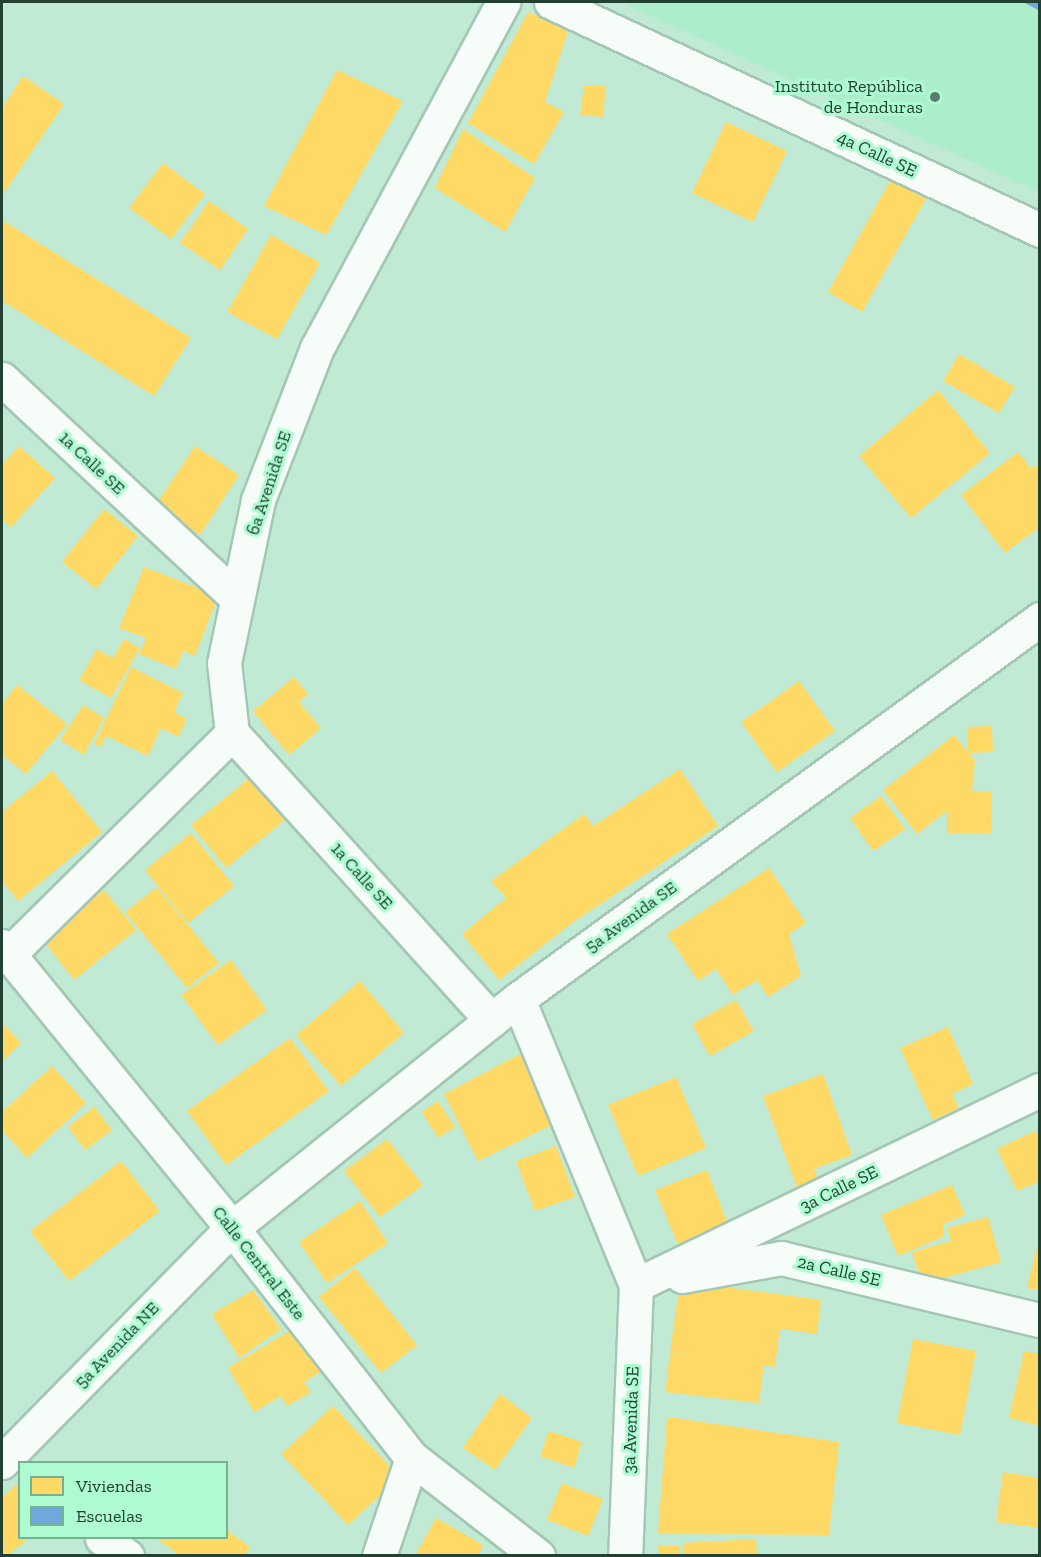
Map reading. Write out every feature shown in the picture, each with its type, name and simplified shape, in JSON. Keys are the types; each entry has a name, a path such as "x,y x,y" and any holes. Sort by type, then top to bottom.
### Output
{"street":[{"name":"6a Avenida SE","path":"232,733 224,663 258,500 317,348 503,2"},
{"name":"4a Calle SE","path":"551,2 1040,230"},
{"name":"1a Calle SE","path":"2,379 236,597"},
{"name":"5a Avenida SE","path":"232,1227 518,999 1040,619"},
{"name":"1a Calle SE","path":"232,733 491,1020"},
{"path":"4,950 232,733"},
{"name":"Calle Central Este","path":"4,950 232,1227 412,1458 538,1556"},
{"path":"518,999 636,1285"},
{"name":"3a Calle SE","path":"636,1285 1040,1090"},
{"name":"5a Avenida NE","path":"2,1464 232,1227"},
{"name":"2a Calle SE","path":"636,1285 781,1258 1040,1320"},
{"name":"3a Avenida SE","path":"625,1556 636,1285"},
{"path":"379,1556 412,1458"},
{"path":"2,1464 18,1476"},
{"path":"103,1539 127,1556"}],"shaded area":[{"name":"Instituto República de Honduras","path":"620,2 1039,2 1039,192"}],"building: Viviendas":[{"path":"528,12 569,28 545,102 564,112 534,164 468,123"},
{"path":"337,70 403,101 326,235 264,206"},
{"path":"23,76 64,104 2,196 2,108"},
{"path":"584,85 606,85 603,117 580,115"},
{"path":"726,122 787,151 753,222 692,193"},
{"path":"463,129 535,178 505,232 435,188"},
{"path":"163,163 205,194 171,239 129,208"},
{"path":"891,179 926,199 862,312 828,292"},
{"path":"209,201 248,229 220,270 180,243"},
{"path":"2,220 191,338 154,396 2,301"},
{"path":"271,235 320,263 277,339 227,312"},
{"path":"959,354 1015,387 999,413 943,381"},
{"path":"938,390 990,453 911,518 859,456"},
{"path":"19,446 55,478 11,527 2,519 2,465"},
{"path":"195,446 239,475 200,535 155,506"},
{"path":"1018,452 1031,468 1040,463 1040,527 1005,553 961,495"},
{"path":"104,509 138,536 96,589 62,562"},
{"path":"144,567 218,596 195,656 183,651 176,669 139,654 146,638 119,628"},
{"path":"124,639 140,648 111,698 79,680 97,649 113,658"},
{"path":"131,667 183,693 174,712 187,719 178,737 161,728 148,756 106,736 100,747 94,744"},
{"path":"294,677 308,694 299,702 321,728 289,755 253,711"},
{"path":"799,681 835,731 777,772 741,722"},
{"path":"17,685 67,724 26,774 2,755 2,704"},
{"path":"83,705 104,718 84,755 60,740"},
{"path":"992,726 993,752 968,753 967,727"},
{"path":"954,735 975,761 972,791 991,791 992,833 947,833 947,811 917,834 883,790"},
{"path":"680,769 718,826 573,922 499,980 462,934 506,898 491,881 584,814 593,826"},
{"path":"52,771 102,832 18,901 2,881 2,812"},
{"path":"251,777 286,819 226,868 191,825"},
{"path":"881,796 905,829 873,851 850,818"},
{"path":"191,833 234,886 188,923 145,870"},
{"path":"769,868 806,923 789,934 801,976 768,997 757,980 733,995 716,969 698,981 667,934"},
{"path":"157,887 219,963 187,988 125,912"},
{"path":"104,890 136,930 74,980 42,939"},
{"path":"231,960 267,1010 218,1045 181,995"},
{"path":"360,981 404,1033 341,1086 296,1035"},
{"path":"736,1000 754,1031 710,1056 692,1024"},
{"path":"2,1023 21,1043 2,1062"},
{"path":"948,1027 973,1084 952,1094 959,1108 933,1120 900,1048"},
{"path":"290,1038 329,1091 226,1165 187,1111"},
{"path":"524,1052 552,1125 478,1161 444,1094"},
{"path":"52,1066 86,1103 27,1158 2,1130 2,1112"},
{"path":"823,1074 852,1155 814,1169 819,1183 798,1190 763,1096"},
{"path":"676,1077 706,1148 638,1176 608,1105"},
{"path":"438,1101 455,1127 438,1138 422,1112"},
{"path":"94,1107 112,1130 85,1150 68,1127"},
{"path":"1035,1131 1040,1141 1040,1181 1017,1191 997,1149"},
{"path":"387,1139 423,1185 380,1217 344,1171"},
{"path":"556,1146 575,1197 535,1211 516,1161"},
{"path":"121,1161 160,1211 69,1281 30,1231"},
{"path":"707,1170 729,1227 679,1247 655,1190"},
{"path":"952,1185 965,1215 944,1224 943,1237 898,1256 881,1215"},
{"path":"360,1201 388,1243 327,1283 299,1242"},
{"path":"988,1217 1001,1262 922,1284 912,1252 951,1241 947,1228"},
{"path":"1036,1249 1040,1250 1040,1290 1027,1288"},
{"path":"355,1268 417,1345 381,1373 319,1297"},
{"path":"680,1281 821,1300 817,1334 780,1329 775,1367 764,1365 759,1403 665,1392 670,1353 695,1357 670,1352"},
{"path":"253,1290 281,1329 239,1358 212,1314"},
{"path":"294,1328 320,1372 304,1382 311,1392 287,1406 281,1396 254,1412 228,1368"},
{"path":"913,1339 976,1351 960,1435 897,1423"},
{"path":"1024,1351 1040,1354 1040,1426 1009,1418"},
{"path":"500,1394 532,1418 495,1470 463,1448"},
{"path":"333,1406 400,1477 348,1525 281,1454"},
{"path":"667,1417 839,1442 829,1535 658,1534"},
{"path":"549,1431 582,1442 574,1468 540,1456"},
{"path":"1003,1472 1040,1478 1040,1528 996,1522"},
{"path":"562,1483 603,1499 588,1536 547,1520"},
{"path":"16,1485 18,1487 18,1539 29,1539 6,1556 2,1551 2,1498"},
{"path":"436,1518 483,1545 478,1556 415,1556"},
{"path":"228,1531 250,1547 244,1556 181,1556 156,1539 228,1539"},
{"path":"756,1539 757,1556 684,1556 683,1543"},
{"path":"680,1545 680,1556 659,1556 658,1546"}],"building: Escuelas":[{"path":"1023,2 1040,2 1040,11"}],"place":[{"name":"Instituto República de Honduras","path":"935,97"}]}
